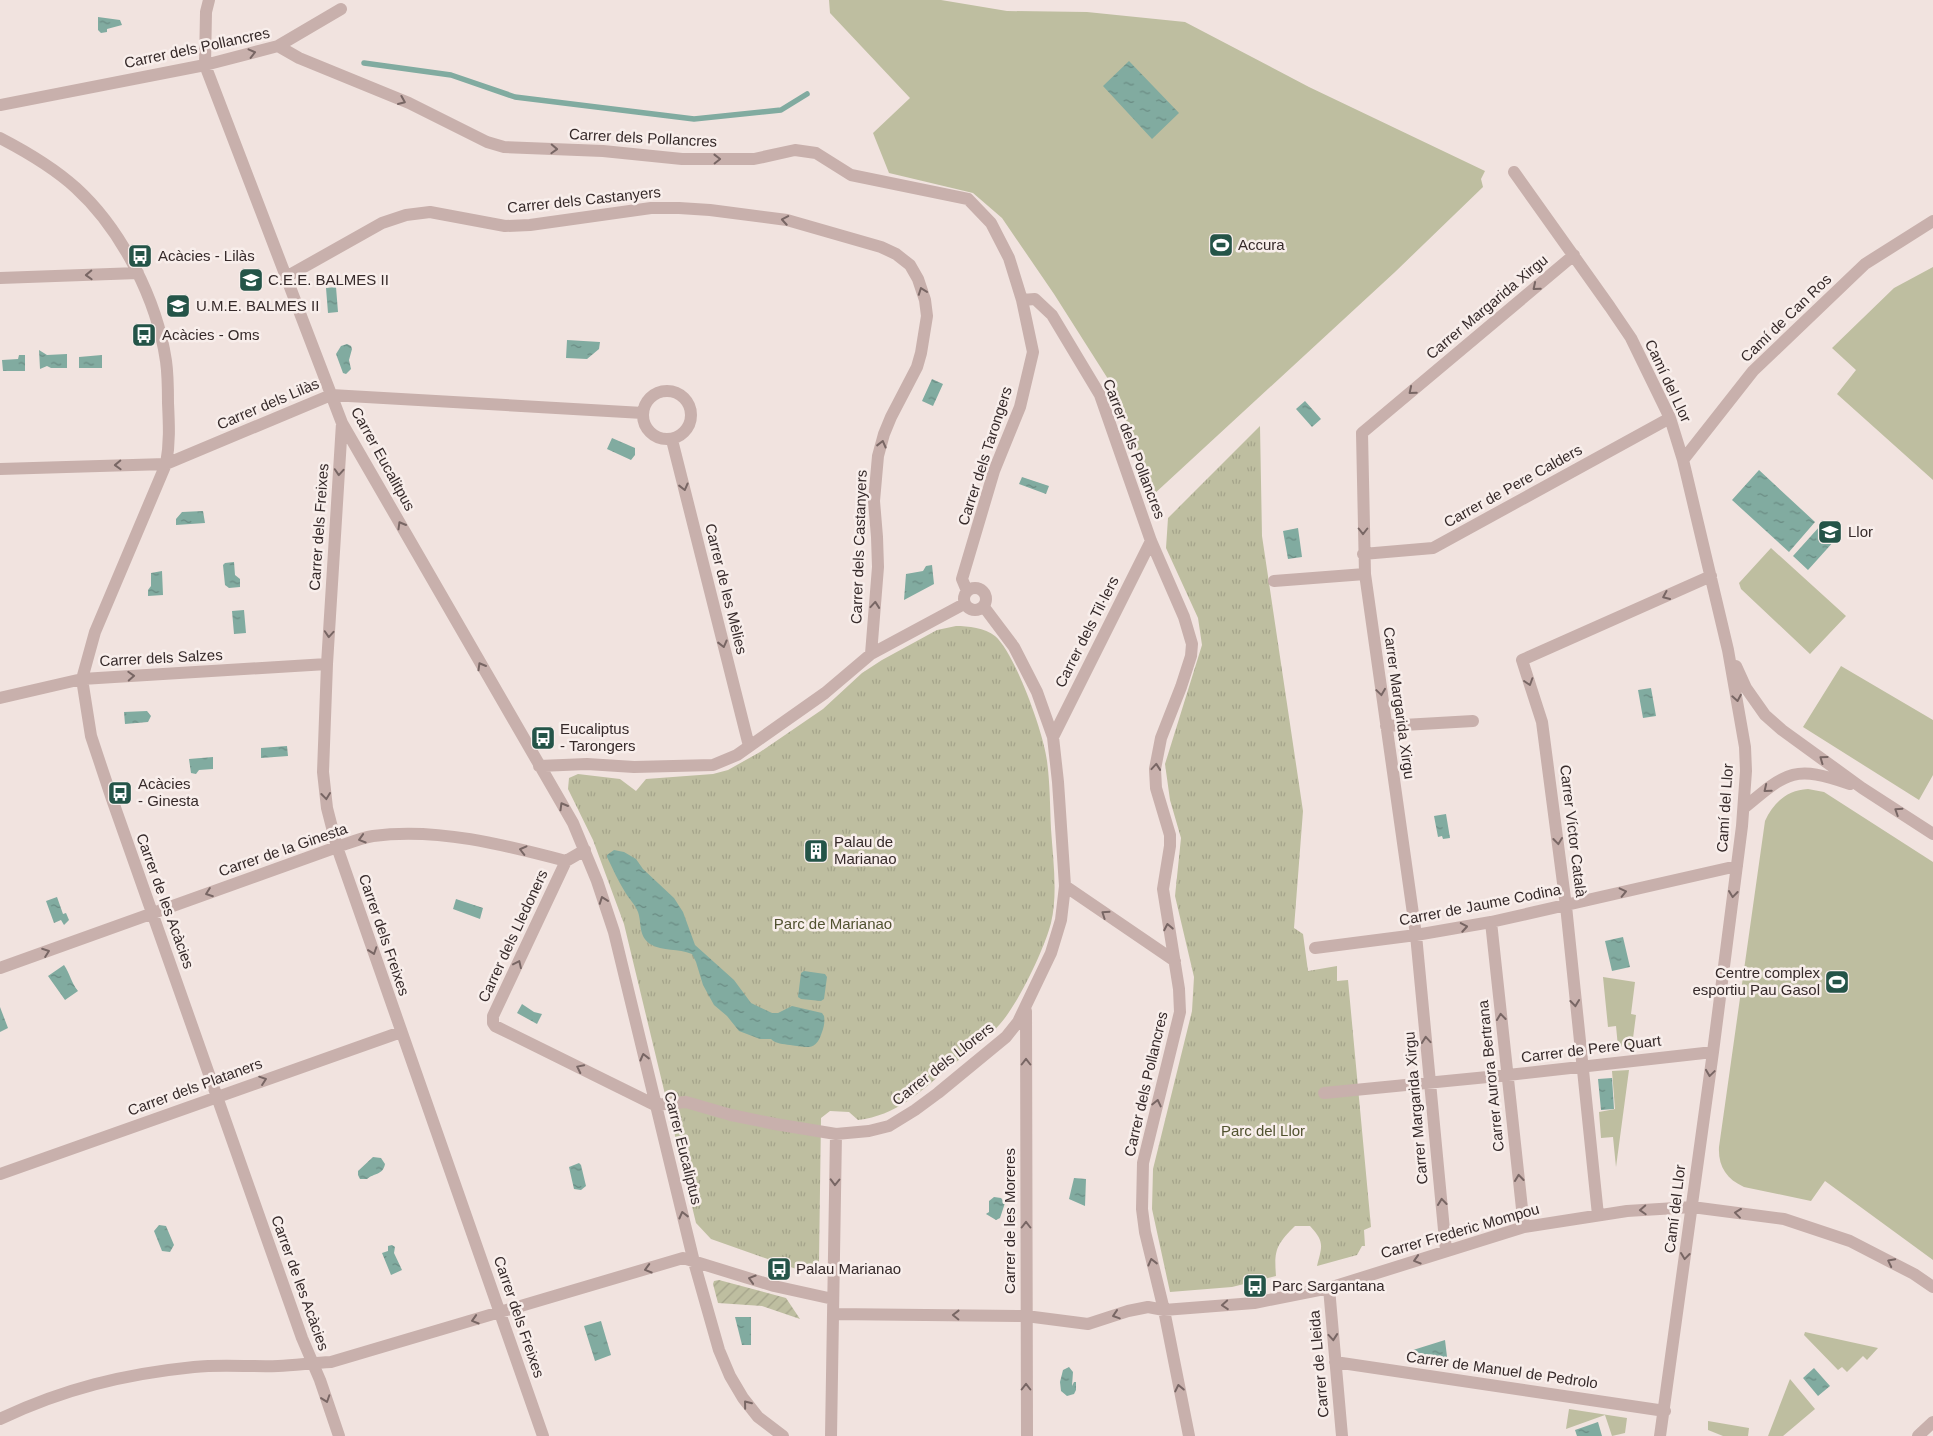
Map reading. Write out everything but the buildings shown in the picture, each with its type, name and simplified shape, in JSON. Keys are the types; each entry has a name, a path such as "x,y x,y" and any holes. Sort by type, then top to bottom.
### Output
{"street":[{"name":"Carrer Eucalitpus","path":"209,0 206,12 205,65 342,423 573,823 585,850"},
{"path":"278,46 341,9"},
{"name":"Carrer dels Pollancres","path":"0,105 205,65 278,46 299,58 409,103 487,142 504,147 604,151 682,160 754,159 795,150 816,153 851,175 968,199 991,223 1009,258 1022,300 1035,299 1052,315 1100,395 1151,541 1184,617 1192,644 1191,656 1181,687 1161,738 1155,769 1156,788 1170,835 1163,889 1179,989 1180,1012 1143,1163 1142,1188 1145,1232 1164,1310 1189,1436"},
{"name":"Carrer de les Acàcies","path":"0,138 39,158 77,189 108,223 138,273 152,309 166,361 170,443 166,464 137,538 95,632 82,678 91,736 339,1436"},
{"name":"Camí del Llor","path":"1514,172 1631,338 1670,418 1683,460 1728,650 1745,747 1744,808 1665,1411 1660,1436"},
{"name":"Carrer dels Castanyers","path":"286,277 382,223 406,215 430,212 505,226 530,225 651,208 710,210 788,220 881,246 896,254 910,266 918,279 925,300 927,316 922,353 917,367 891,417 878,456 874,501 878,567 871,654"},
{"name":"Camí de Can Ros","path":"1683,460 1753,371 1865,264 1933,221"},
{"name":"Carrer Margarida Xirgu","path":"1446,1251 1416,935 1365,574 1363,554 1362,433 1574,255"},
{"path":"0,278 138,273"},
{"name":"Carrer dels Tarongers","path":"967,591 962,579 994,471 1020,407 1033,352 1022,300"},
{"path":"662,391 670,391 684,397 692,411 692,418 685,432 672,440 657,438 651,434 644,421 643,413 649,399 662,391"},
{"name":"Carrer dels Lilàs","path":"0,469 166,464 331,395 643,413"},
{"name":"Carrer de Pere Calders","path":"1363,554 1433,548 1670,418"},
{"name":"Carrer dels Freixes","path":"342,423 327,664 323,772 328,808 337,847 400,1032 543,1436"},
{"name":"Carrer de les Mèlies","path":"672,440 749,746"},
{"name":"Carrer dels Til·lers","path":"1052,737 1151,541"},
{"path":"1274,581 1365,574"},
{"name":"Carrer Víctor Català","path":"1598,1214 1566,906 1542,722 1522,660 1711,576"},
{"path":"975,588 982,591 986,598 984,606 980,610 972,610 966,607 964,595 967,591 975,588"},
{"path":"539,766 587,764 634,767 714,765 737,755 825,693 871,654 964,604"},
{"name":"Carrer dels Llorers","path":"655,1105 686,1102 749,1119 836,1134 869,1131 889,1126 915,1110 1006,1037 1018,1022 1051,953 1061,920 1065,886 1058,782 1052,737 1037,692 1014,647 984,606"},
{"path":"1728,650 1746,688 1765,715 1782,730 1862,788 1933,834"},
{"name":"Carrer dels Salzes","path":"0,698 82,678 327,664"},
{"path":"1386,726 1473,721"},
{"path":"1744,808 1777,782 1790,775 1802,773 1825,775 1862,788"},
{"name":"Carrer de la Ginesta","path":"0,968 337,847 371,837 413,834 486,841 566,861"},
{"path":"566,861 585,850"},
{"name":"Carrer Eucaliptus","path":"585,850 614,932 694,1262 719,1350 730,1376 743,1398 758,1417 783,1436"},
{"name":"Carrer dels Lledoners","path":"566,861 493,1016 494,1023 498,1027 655,1105"},
{"name":"Carrer de Jaume Codina","path":"1315,948 1416,935 1491,922 1736,866"},
{"path":"1065,886 1175,961"},
{"name":"Carrer Aurora Bertrana","path":"1491,922 1524,1227"},
{"name":"Carrer de les Moreres","path":"1026,1006 1027,1436"},
{"name":"Carrer dels Plataners","path":"0,1174 400,1032"},
{"name":"Carrer de Pere Quart","path":"1324,1093 1713,1052"},
{"path":"831,1436 836,1134"},
{"name":"Carrer Frederic Mompou","path":"832,1314 1026,1316 1088,1324 1128,1311 1148,1307 1164,1310 1254,1303 1329,1288 1524,1227 1598,1214 1692,1207 1784,1219 1850,1241 1914,1274 1933,1287"},
{"path":"0,1419 36,1402 127,1376 195,1366 278,1366 331,1362 683,1258 774,1286 833,1299"},
{"name":"Carrer de Lleida","path":"1329,1288 1342,1436"},
{"name":"Carrer de Manuel de Pedrolo","path":"1335,1362 1665,1411"},
{"path":"1918,1436 1933,1422"}],"green space":[{"name":"Accura","path":"829,0 941,0 1007,11 1087,12 1185,22 1309,87 1485,171 1481,179 1483,187 1395,272 1153,495 1115,390 1054,294 1002,218 973,193 889,173 873,133 910,98 830,13"},
{"path":"1933,267 1933,480 1837,394 1856,370 1832,348 1894,288"},
{"name":"Parc del Llor","path":"1260,426 1262,536 1303,811 1294,928 1303,934 1308,971 1337,966 1337,981 1348,980 1371,1227 1364,1230 1365,1246 1362,1246 1357,1255 1317,1266 1321,1249 1318,1236 1310,1226 1295,1226 1278,1248 1275,1260 1276,1276 1232,1287 1170,1292 1152,1209 1153,1169 1192,1011 1194,977 1175,896 1181,838 1170,800 1165,764 1202,645 1198,618 1166,548 1168,518"},
{"path":"1771,548 1846,616 1810,654 1741,589 1739,583"},
{"name":"Parc de Marianao","path":"956,626 981,629 995,636 1011,659 1035,714 1045,749 1048,769 1055,888 1051,923 1037,962 1015,1004 994,1031 981,1043 906,1102 895,1108 858,1120 849,1112 830,1111 821,1118 819,1262 802,1271 711,1239 696,1223 624,924 593,840 568,789 569,778 578,774 620,779 636,791 646,779 713,774 728,770 760,752 823,709 862,673 882,660 937,630"},
{"path":"1841,666 1933,720 1933,775 1919,800 1803,727"},
{"name":"Centre complex esportiu Pau Gasol","path":"1808,789 1824,792 1933,862 1933,1260 1825,1181 1811,1201 1744,1187 1728,1176 1720,1160 1719,1147 1765,821 1777,803 1787,795"},
{"path":"1603,977 1635,982 1631,1014 1636,1015 1632,1046 1618,1047 1616,1026 1608,1027"},
{"path":"1629,1070 1616,1167 1613,1137 1601,1138 1599,1112 1615,1109 1612,1071"},
{"path":"719,1280 786,1298 800,1319 762,1306 718,1303 713,1284 714,1281"},
{"path":"1805,1332 1878,1348 1867,1360 1863,1356 1847,1372 1842,1367 1838,1370 1804,1335"},
{"path":"1790,1379 1815,1409 1783,1436 1768,1436"},
{"path":"1569,1409 1627,1418 1625,1433 1612,1436 1605,1415 1566,1429"},
{"path":"1708,1421 1749,1428 1748,1436 1723,1436 1708,1430"}],"water":[{"path":"98,17 120,20 122,25 107,29 107,32 101,33 98,30"},
{"path":"1129,61 1179,113 1152,139 1103,86"},
{"path":"336,287 338,312 328,313 326,288"},
{"path":"567,340 600,342 599,349 587,359 566,358"},
{"path":"347,344 352,349 349,360 351,369 346,374 343,373 336,354 341,346"},
{"path":"39,350 47,355 67,354 67,368 51,368 47,366 40,369"},
{"path":"19,355 25,355 25,371 3,371 2,360 18,359"},
{"path":"102,355 102,368 79,368 79,357"},
{"path":"932,379 943,384 933,406 922,401"},
{"path":"1305,401 1321,419 1312,427 1296,409"},
{"path":"612,438 635,448 635,455 631,460 607,449"},
{"path":"1759,470 1815,522 1789,552 1732,500"},
{"path":"1022,477 1049,486 1046,494 1019,484"},
{"path":"203,511 205,523 176,525 176,519 182,512"},
{"path":"1820,526 1835,540 1808,570 1793,556"},
{"path":"1298,528 1302,557 1288,559 1283,531"},
{"path":"234,562 235,575 240,579 240,587 229,588 225,585 223,565"},
{"path":"932,565 934,584 904,600 906,574 923,571 926,566"},
{"path":"162,571 163,595 148,596 148,590 151,586 151,573"},
{"path":"244,610 246,633 234,634 232,611"},
{"path":"1651,688 1656,716 1643,718 1638,690"},
{"path":"147,711 151,716 148,722 125,724 124,712"},
{"path":"287,746 288,756 261,758 261,748"},
{"path":"213,757 213,769 199,770 196,774 191,773 189,759"},
{"path":"1446,814 1450,838 1443,839 1442,836 1438,837 1434,816"},
{"path":"614,850 624,852 636,859 643,869 674,898 683,912 695,945 734,980 751,1003 772,1013 778,1013 792,1006 822,1013 824,1016 824,1026 817,1043 810,1047 782,1044 771,1039 760,1039 739,1031 727,1016 714,1005 703,985 692,954 665,949 646,941 641,929 637,909 622,888 607,857"},
{"path":"57,897 63,914 66,913 69,920 64,925 61,920 54,923 46,901"},
{"path":"456,899 483,908 480,919 453,909"},
{"path":"1623,937 1630,967 1612,971 1605,941"},
{"path":"64,965 78,991 65,1000 48,976"},
{"path":"804,971 825,974 827,977 824,999 821,1001 798,997 801,973"},
{"path":"522,1004 534,1012 542,1014 537,1024 517,1013"},
{"path":"0,1007 8,1028 0,1032"},
{"path":"1612,1078 1614,1109 1601,1110 1598,1079"},
{"path":"373,1157 381,1158 385,1164 384,1168 367,1179 360,1179 358,1171"},
{"path":"579,1163 586,1186 581,1190 574,1189 569,1167"},
{"path":"1074,1178 1086,1179 1085,1206 1069,1199"},
{"path":"994,1197 1001,1198 1005,1203 1000,1218 996,1220 986,1214 989,1212 989,1201"},
{"path":"159,1225 166,1226 174,1245 170,1252 162,1251 154,1231"},
{"path":"392,1245 395,1247 394,1253 402,1270 391,1275 382,1253 388,1251 388,1246"},
{"path":"735,1317 751,1317 751,1345 742,1345"},
{"path":"601,1321 611,1355 595,1361 584,1326"},
{"path":"1445,1340 1448,1365 1415,1360 1413,1350"},
{"path":"1069,1367 1073,1372 1072,1386 1076,1382 1076,1390 1074,1394 1067,1396 1061,1391 1060,1382 1063,1370"},
{"path":"1814,1368 1830,1386 1818,1396 1803,1378"},
{"path":"1598,1422 1602,1436 1577,1436 1575,1430"}],"waterway":[{"path":"364,63 451,75 515,97 694,119 781,110 807,94"}],"place":[{"name":"Accura","path":"1221,245"},
{"name":"Acàcies - Lilàs","path":"140,256"},
{"name":"C.E.E. BALMES II","path":"251,280"},
{"name":"U.M.E. BALMES II","path":"178,306"},
{"name":"Acàcies - Oms","path":"144,335"},
{"name":"Llor","path":"1830,532"},
{"name":"Eucaliptus - Tarongers","path":"543,738"},
{"name":"Acàcies - Ginesta","path":"120,793"},
{"name":"Palau de Marianao","path":"816,851"},
{"name":"Centre complex esportiu Pau Gasol","path":"1837,982"},
{"name":"Palau Marianao","path":"779,1269"},
{"name":"Parc Sargantana","path":"1255,1286"}]}
